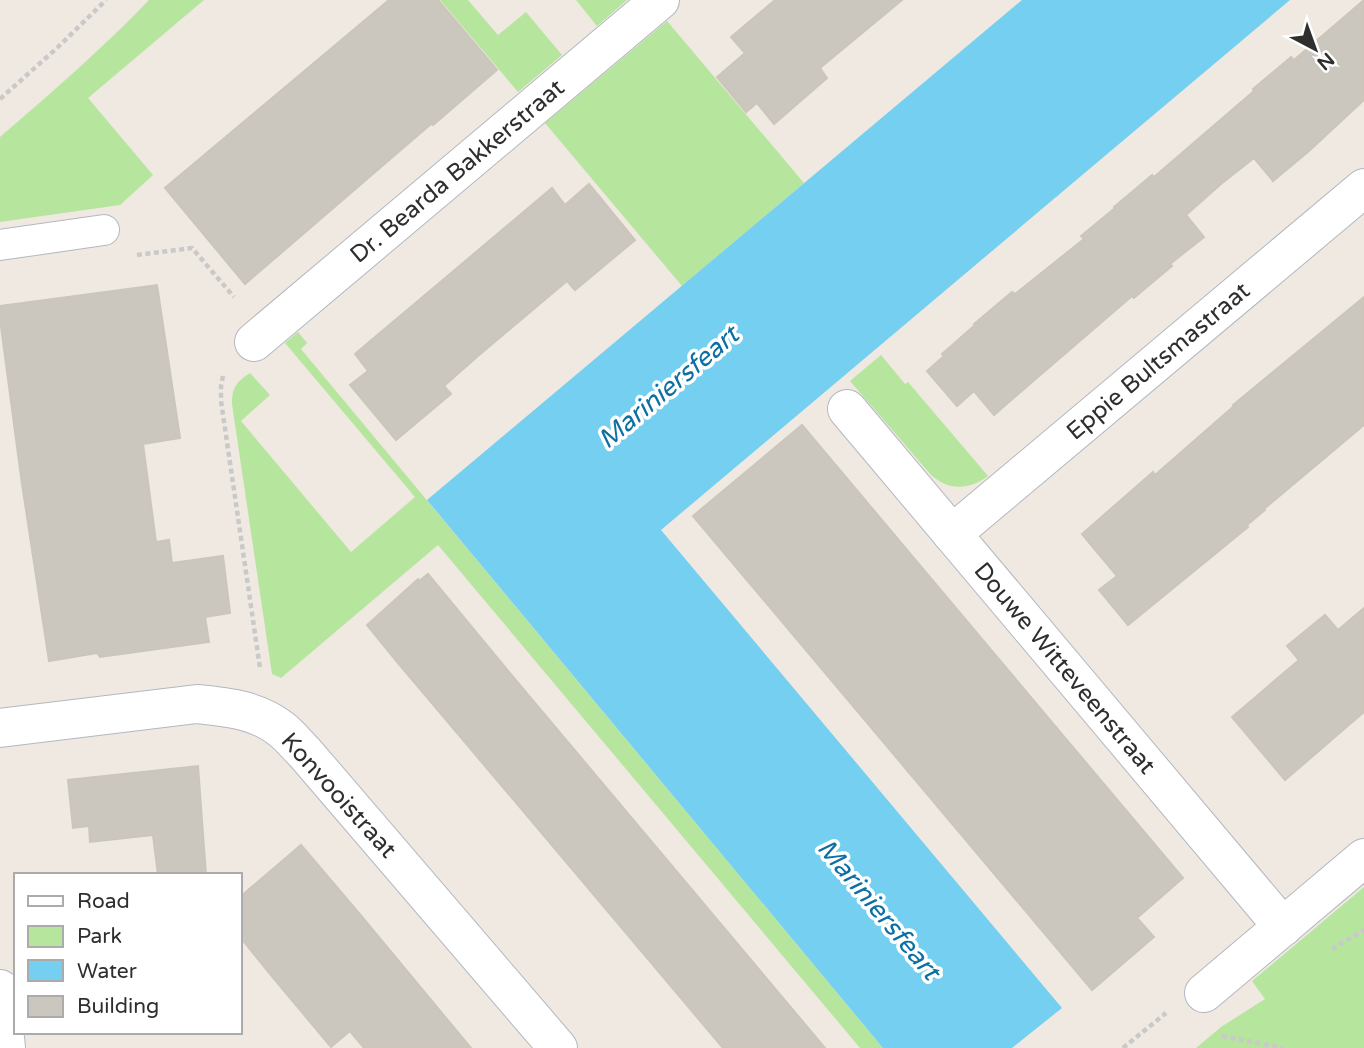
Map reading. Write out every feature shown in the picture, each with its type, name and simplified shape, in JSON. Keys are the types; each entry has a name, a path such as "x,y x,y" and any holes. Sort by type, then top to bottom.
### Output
{"street":[{"name":"Dr. Bearda Bakkerstraat","path":"259,337 660,0"},
{"name":"Eppie Bultsmastraat","path":"952,534 1364,188"},
{"name":"Douwe Witteveenstraat","path":"847,409 1283,927"},
{"name":"Konvooistraat","path":"0,728 197,704 228,706 255,713 282,729 305,753 558,1048"},
{"path":"1204,993 1364,858"},
{"path":"0,989 6,1048"}],"lane":[{"path":"0,246 104,230"}],"path":[{"path":"0,99 106,0"},
{"path":"104,230 114,258 192,248 259,337 231,362 224,373 221,386 260,669 255,713"},
{"path":"1216,1035 1283,1048"}],"green space":[{"path":"149,0 204,0 88,98 153,175 120,205 0,222 0,137 95,53"},
{"path":"440,0 468,0 498,35 526,12 562,55 518,92"},
{"path":"576,0 627,0 597,26"},
{"path":"667,21 804,183 682,286 545,123"},
{"path":"298,332 307,343 301,349 883,1048 860,1048 438,545 281,678 272,674 232,404 238,383 250,373 270,395 241,421 351,552 415,497 285,343"},
{"path":"881,355 905,384 908,382 988,476 974,484 959,487 945,484 931,475 850,381"},
{"path":"1364,887 1364,1048 1196,1048 1221,1027 1265,999 1252,981"}],"water":[{"name":"Mariniersfeart","path":"1022,0 1290,0 661,530 1062,1008 1012,1048 883,1048 427,500"}],"building":[{"path":"389,0 438,0 497,70 245,284 165,188"},
{"path":"775,0 902,0 820,68 827,78 774,124 757,103 746,112 717,77 745,53 731,37"},
{"path":"1364,0 1364,100 1273,181 1254,158 1221,184 1186,215 1204,237 994,415 974,391 957,406 927,371 944,356 942,354 1012,292 1015,294 1084,239 1081,236 1152,175 1154,177 1291,57 1294,60"},
{"path":"589,184 635,240 575,290 567,281 444,386 451,394 396,440 350,385 368,371 355,354 552,188 565,205"},
{"path":"157,285 180,438 143,444 156,542 169,540 172,563 223,556 230,613 205,617 209,642 100,657 97,653 49,661 22,484 0,306"},
{"path":"1364,297 1364,425 1264,509 1248,527 1128,625 1099,590 1117,576 1082,534"},
{"path":"802,425 1183,878 1137,918 1154,937 1092,990 693,516"},
{"path":"428,574 825,1048 723,1048 398,663 367,625 418,579 419,581"},
{"path":"1364,608 1364,712 1285,780 1232,717 1299,660 1287,646 1325,615 1338,630"},
{"path":"198,766 206,873 158,873 153,835 90,842 89,826 73,828 68,780"},
{"path":"301,845 471,1048 364,1048 350,1031 331,1047 242,939 242,895"}]}
